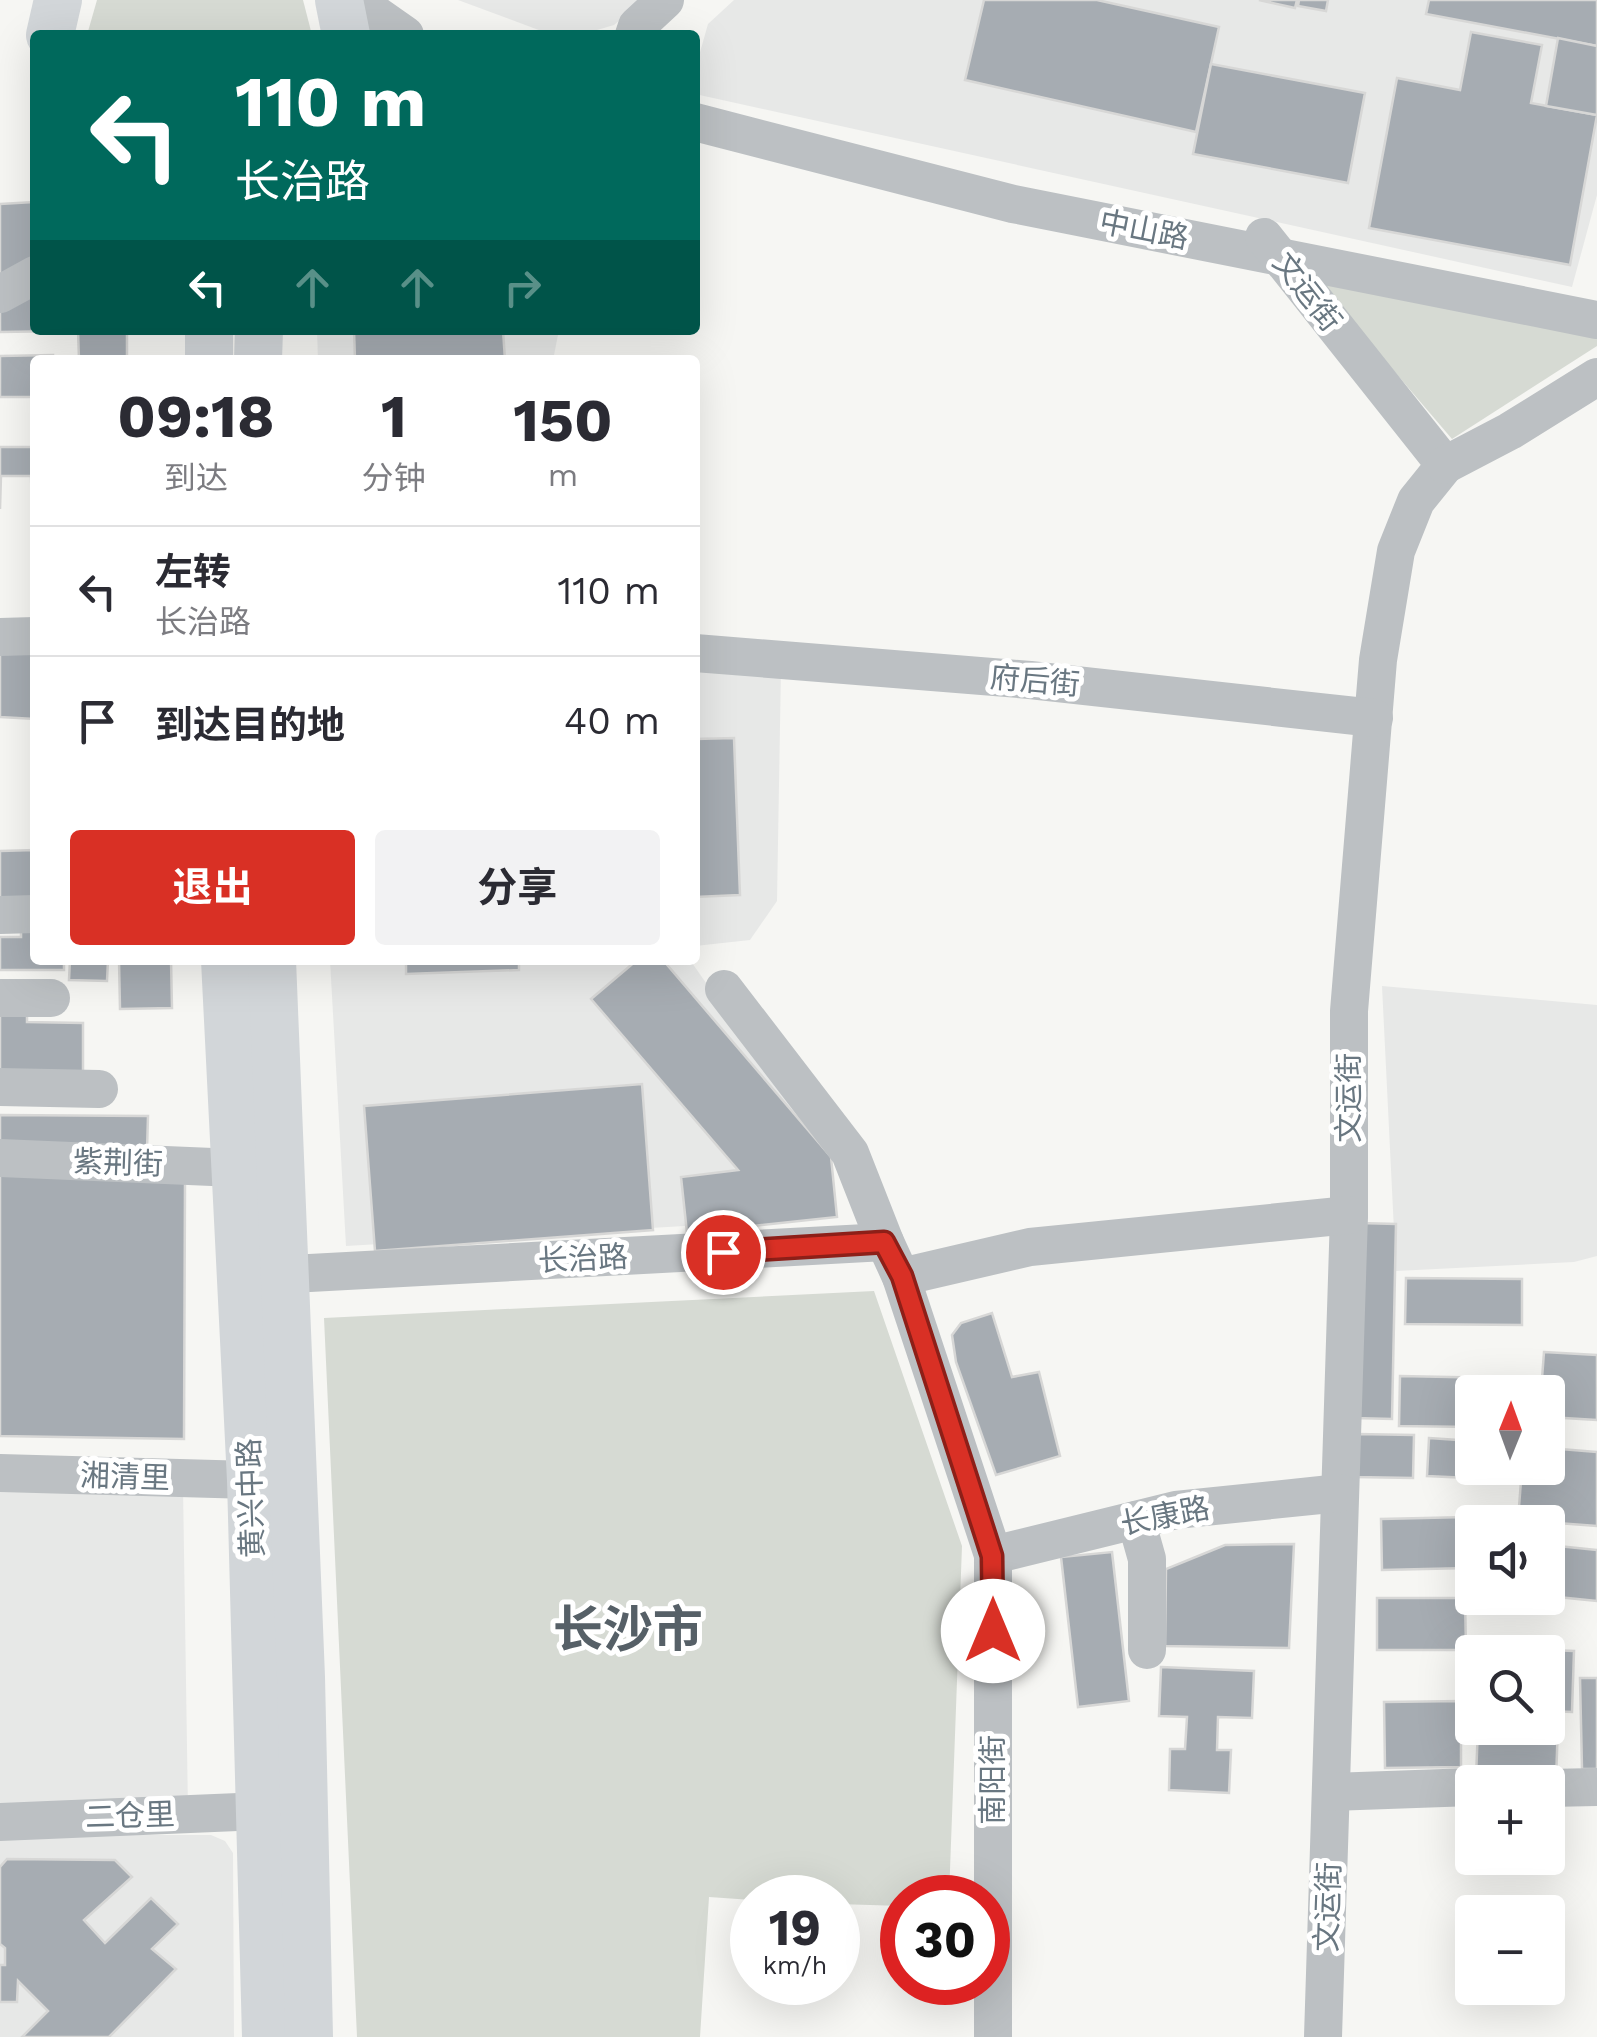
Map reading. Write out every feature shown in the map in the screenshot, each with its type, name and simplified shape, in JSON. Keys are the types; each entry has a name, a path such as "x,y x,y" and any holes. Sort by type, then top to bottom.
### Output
{"main road":[{"path":"51,30 58,0"},
{"path":"339,0 345,30"},
{"name":"黄兴中路","path":"225,965 251,1480 266,2037"},
{"name":"黄兴中路","path":"272,965 301,1677 309,2037"}],"street":[{"path":"356,0 397,30"},
{"path":"636,30 665,0"},
{"name":"中山路","path":"700,107 1016,188 1597,320"},
{"name":"中山路","path":"700,123 1013,204 1597,304"},
{"name":"文运街","path":"1271,247 1445,465 1416,501 1396,551 1378,660 1349,1012 1348,1215 1323,2037"},
{"path":"0,294 30,278"},
{"path":"1445,465 1510,431 1597,377"},
{"path":"0,636 30,636"},
{"name":"府后街","path":"700,653 1030,680 1374,718"},
{"path":"0,914 30,914"},
{"name":"南阳街","path":"724,989 850,1153 884,1242 902,1276 992,1556 993,2037"},
{"path":"0,998 51,998"},
{"path":"0,1088 98,1089"},
{"name":"紫荆街","path":"0,1158 236,1168"},
{"path":"902,1276 1030,1247 1348,1215"},
{"name":"长治路","path":"286,1283 291,1274 884,1242"},
{"name":"湘清里","path":"0,1473 251,1480"},
{"name":"长康路","path":"992,1556 1176,1510 1340,1494"},
{"path":"1136,1520 1147,1559 1147,1650"},
{"path":"1565,1788 1597,1787"},
{"path":"1332,1792 1455,1788"},
{"name":"二仓里","path":"0,1822 261,1811"}],"shaded area":[{"path":"97,0 303,0 311,30 88,30"},
{"path":"458,0 644,0 614,25 597,30 539,30"},
{"path":"734,0 1550,0 1597,8 1597,195 1572,287 700,95 700,52 708,24"},
{"path":"1313,276 1597,329 1597,346 1452,439"},
{"path":"317,335 558,335 554,355 318,355"},
{"path":"700,667 781,668 777,901 750,940 700,945"},
{"path":"330,965 693,965 815,1139 837,1217 346,1246"},
{"path":"1382,986 1597,1005 1597,1256 1574,1262 1396,1271"},
{"path":"874,1291 962,1546 950,1875 880,1875 880,1905 860,1905 860,1875 730,1875 730,1898 709,1897 700,2037 357,2037 324,1318"},
{"path":"183,1487 188,1811 0,1813 0,1490"},
{"path":"0,1835 211,1835 225,1841 233,1853 234,2037 0,2037"}],"building":[{"path":"984,0 1097,0 1219,27 1196,132 965,80"},
{"path":"1259,0 1297,0 1295,8"},
{"path":"1299,0 1328,0 1326,11 1298,6"},
{"path":"1429,0 1597,0 1597,46 1426,14"},
{"path":"1471,32 1542,45 1531,103 1597,115 1570,265 1369,228 1397,78 1460,90"},
{"path":"1558,38 1597,46 1597,115 1546,106"},
{"path":"1211,64 1365,93 1348,183 1193,154"},
{"path":"30,202 30,265 0,281 0,204"},
{"path":"30,287 30,332 0,332 0,303"},
{"path":"78,335 127,335 127,355 79,355"},
{"path":"354,335 503,335 505,355 355,355"},
{"path":"30,355 30,397 0,397 0,356"},
{"path":"0,447 30,447 30,476 1,476 0,509"},
{"path":"0,647 30,647 30,719 0,717"},
{"path":"734,738 740,895 700,897 700,739"},
{"path":"30,850 30,901 0,902 0,851"},
{"path":"21,930 30,930 30,965 64,965 64,970 0,970 0,937 21,937"},
{"path":"70,965 108,965 107,981 69,980"},
{"path":"119,965 171,965 172,1008 120,1009"},
{"path":"406,965 519,965 519,970 406,974"},
{"path":"631,965 667,965 831,1157 837,1217 687,1233 681,1177 738,1170 591,999"},
{"path":"0,1015 27,1015 27,1022 83,1023 83,1074 0,1074"},
{"path":"642,1084 653,1230 375,1251 364,1106"},
{"path":"0,1115 148,1116 147,1150 0,1148"},
{"path":"0,1173 185,1181 184,1439 0,1436"},
{"path":"1360,1223 1396,1224 1392,1419 1355,1418"},
{"path":"1406,1278 1522,1279 1522,1325 1405,1324"},
{"path":"992,1313 1012,1377 1039,1372 1060,1456 996,1475 956,1362 952,1335 961,1323"},
{"path":"1544,1352 1597,1355 1597,1420 1565,1418 1565,1375 1542,1375"},
{"path":"1400,1376 1455,1377 1455,1427 1399,1426"},
{"path":"1356,1434 1414,1435 1413,1478 1355,1477"},
{"path":"1429,1438 1455,1440 1455,1477 1427,1476"},
{"path":"1565,1449 1597,1452 1597,1526 1565,1524 1565,1505 1519,1505 1521,1485 1565,1485"},
{"path":"1455,1517 1455,1568 1382,1570 1381,1519"},
{"path":"1294,1544 1289,1648 1165,1646 1166,1569 1225,1545"},
{"path":"1565,1547 1597,1550 1597,1601 1565,1598"},
{"path":"1112,1552 1129,1701 1078,1707 1061,1557"},
{"path":"1377,1598 1455,1598 1455,1615 1465,1615 1466,1635 1455,1635 1455,1650 1377,1650"},
{"path":"1565,1651 1574,1651 1572,1712 1565,1712"},
{"path":"1161,1667 1254,1671 1252,1718 1218,1717 1217,1750 1231,1750 1229,1793 1169,1790 1170,1749 1185,1749 1187,1717 1159,1716"},
{"path":"1580,1678 1597,1678 1597,1769 1582,1769"},
{"path":"1455,1701 1455,1745 1461,1745 1461,1765 1385,1768 1384,1702"},
{"path":"1477,1745 1557,1745 1557,1765 1476,1765"},
{"path":"7,1859 115,1860 132,1877 84,1920 105,1943 151,1898 178,1924 152,1949 176,1969 109,2037 22,2037 48,2011 18,1981 17,2002 0,2002 0,1965 5,1965 5,1948 0,1944 0,1867"}],"district":[{"name":"长沙市","path":"628,1629"}],"route":[{"path":"723,1252 884,1242 902,1276 992,1556 993,1631"}]}
